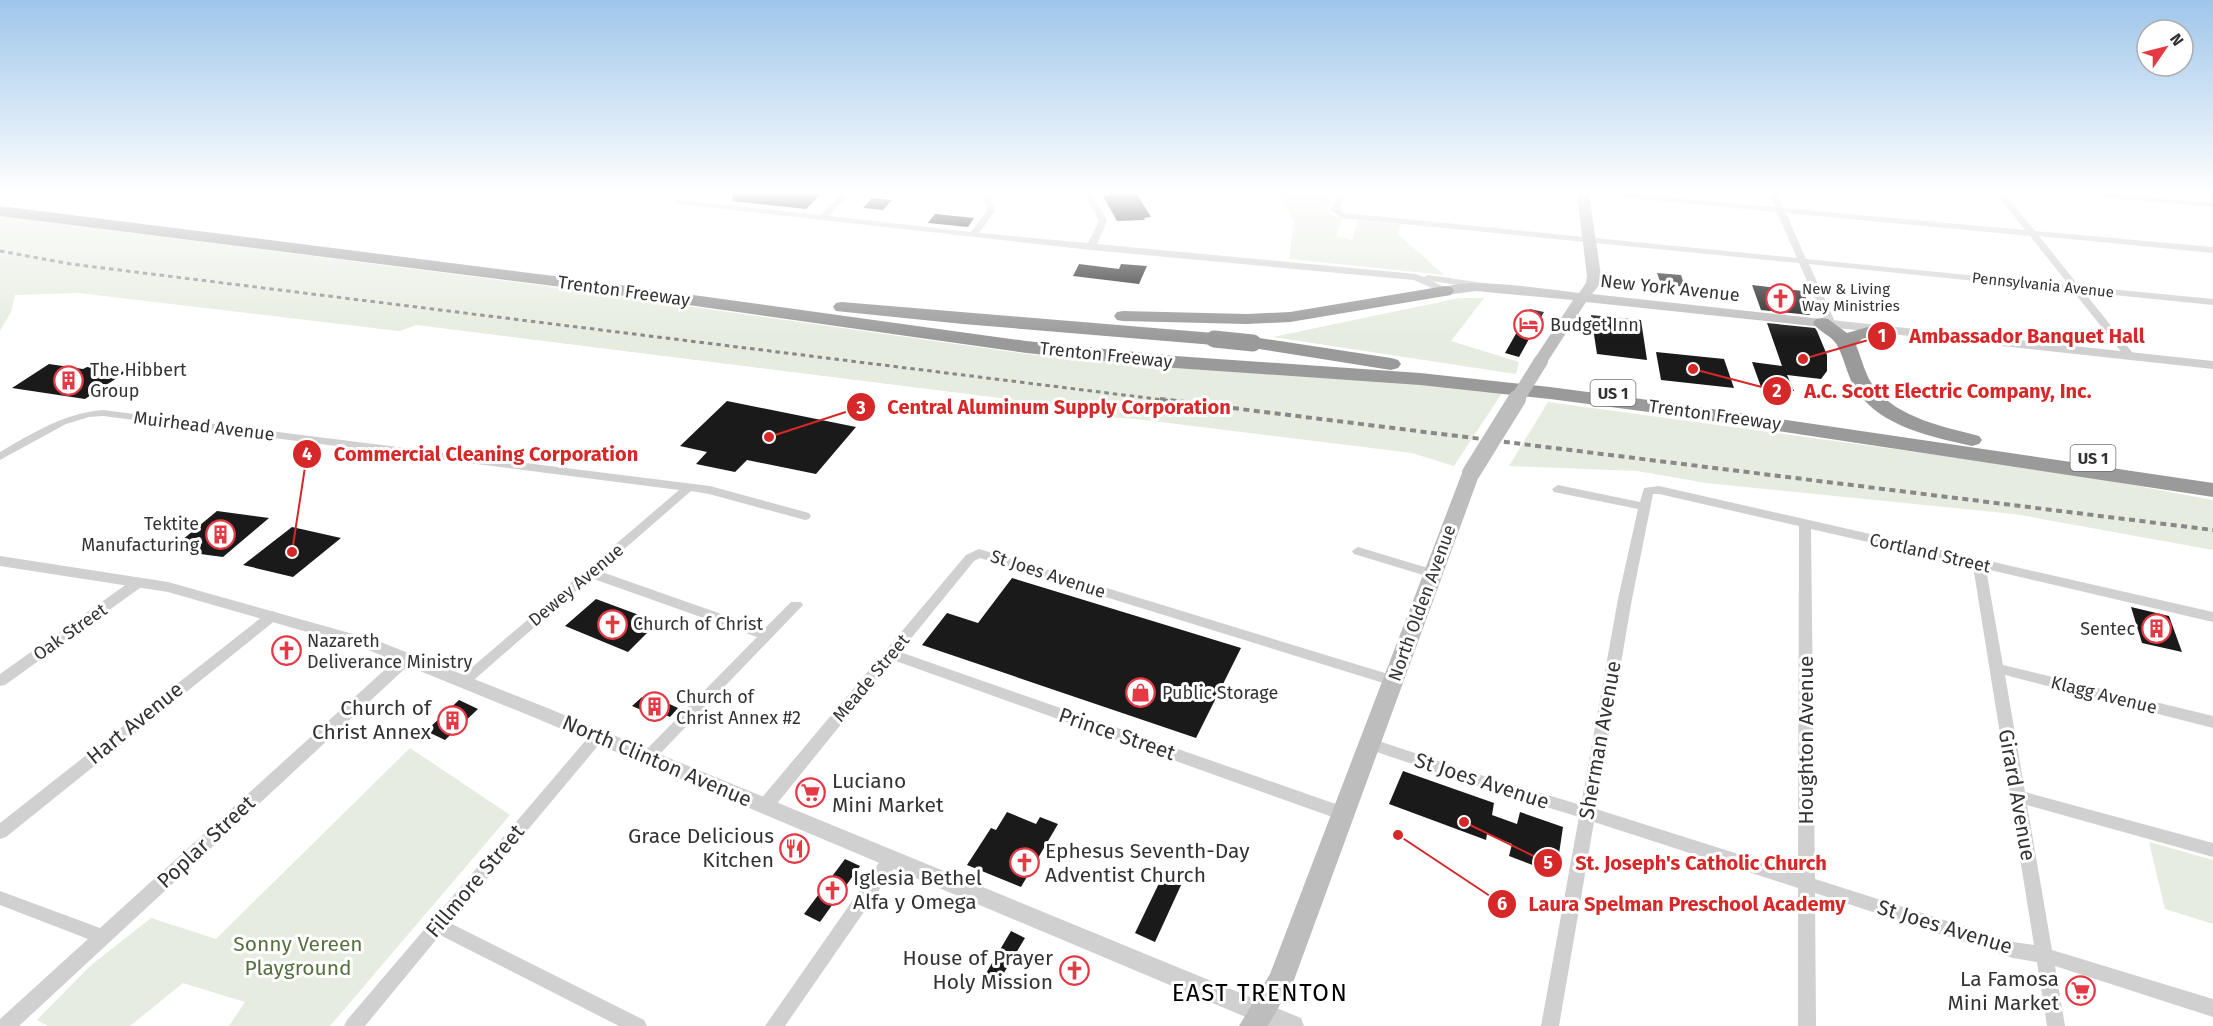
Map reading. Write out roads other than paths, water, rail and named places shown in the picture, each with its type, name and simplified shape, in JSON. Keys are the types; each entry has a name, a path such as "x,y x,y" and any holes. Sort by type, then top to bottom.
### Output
{"highway":[{"name":"Trenton Freeway","path":"245,242 1105,355 1387,377 1550,393 2082,469 2213,490"},
{"name":"Trenton Freeway","path":"317,242 723,294 1253,343 1467,375 1972,440 2213,475"},
{"path":"878,310 1246,319 1309,314 1396,290 1417,294 1436,293"},
{"path":"1105,355 1162,353 1216,345 1418,301 1436,293"},
{"path":"1826,323 1841,335 1847,344 1866,391 1875,400 1907,418 1972,440"},
{"path":"1847,344 1855,336 1878,329"},
{"path":"2082,469 2213,494"}],"main road":[{"path":"1590,242 1594,276 1614,292 1637,303"},
{"name":"North Olden Avenue","path":"1257,1020 1281,980 1471,473 1581,298 1593,284 1594,276"},
{"name":"New York Avenue","path":"1436,293 1476,287 1498,288 1826,323"}],"street":[{"path":"1041,242 1472,282 1498,288"},
{"path":"1091,247 1094,242"},
{"name":"Pennsylvania Avenue","path":"1610,242 2077,288 2211,304"},
{"path":"1794,242 1826,323"},
{"path":"2039,242 2131,357"},
{"path":"2122,242 2213,250"},
{"path":"1366,273 1396,290"},
{"path":"1416,277 1436,293"},
{"name":"New York Avenue","path":"1826,323 2213,365"},
{"name":"Muirhead Avenue","path":"0,457 65,421 88,414 103,413 710,490 805,516"},
{"name":"Dewey Avenue","path":"463,681 688,488"},
{"name":"Cortland Street","path":"1558,489 1646,499 1659,490 2213,617"},
{"name":"Sherman Avenue","path":"1550,1026 1624,599 1646,499"},
{"name":"Houghton Avenue","path":"1805,525 1807,1026"},
{"path":"1358,551 1433,574"},
{"name":"St Joes Avenue","path":"979,553 1393,681"},
{"name":"Meade Street","path":"765,806 970,558 979,553"},
{"name":"North Clinton Avenue","path":"0,561 168,587 372,645 891,859 1257,1020 1293,1026"},
{"name":"Girard Avenue","path":"1979,564 2056,1026"},
{"path":"590,573 766,635"},
{"name":"Oak Street","path":"0,681 139,582"},
{"path":"648,757 796,605"},
{"name":"Hart Avenue","path":"0,832 272,616"},
{"name":"Prince Street","path":"890,654 1344,814"},
{"name":"Poplar Street","path":"6,1026 406,659"},
{"name":"Klagg Avenue","path":"1995,668 2213,722"},
{"name":"Fillmore Street","path":"353,1026 597,737"},
{"name":"St Joes Avenue","path":"1370,744 1476,780 1808,883 2013,950 2044,955 2213,1008"},
{"path":"2018,796 2213,850"},
{"path":"774,1026 891,859"},
{"path":"0,898 103,937"},
{"path":"437,925 638,1026"}],"railway":[{"path":"0,251 71,264 1172,401"},
{"path":"1160,399 2213,530"}],"place":[{"name":"New & Living Way Ministries","path":"1781,298"},
{"name":"Budget Inn","path":"1529,325"},
{"name":"Ambassador Banquet Hall","path":"1803,359"},
{"name":"A.C. Scott Electric Company, Inc.","path":"1693,369"},
{"name":"The Hibbert Group","path":"69,380"},
{"name":"Central Aluminum Supply Corporation","path":"769,437"},
{"name":"Tektite Manufacturing","path":"220,534"},
{"name":"Commercial Cleaning Corporation","path":"292,552"},
{"name":"Church of Christ","path":"612,624"},
{"name":"Sentec","path":"2156,629"},
{"name":"Nazareth Deliverance Ministry","path":"286,651"},
{"name":"Public Storage","path":"1141,693"},
{"name":"Church of Christ Annex #2","path":"655,707"},
{"name":"Church of Christ Annex","path":"452,720"},
{"name":"Luciano Mini Market","path":"811,793"},
{"name":"St. Joseph's Catholic Church","path":"1464,822"},
{"name":"Laura Spelman Preschool Academy","path":"1398,835"},
{"name":"Grace Delicious Kitchen","path":"795,848"},
{"name":"Ephesus Seventh-Day Adventist Church","path":"1024,863"},
{"name":"Iglesia Bethel Alfa y Omega","path":"832,890"},
{"name":"House of Prayer Holy Mission","path":"1074,970"},
{"name":"La Famosa Mini Market","path":"2080,991"}],"district":[{"name":"EAST TRENTON","path":"1260,993"}],"park label":[{"name":"Sonny Vereen Playground","path":"298,956"}]}
